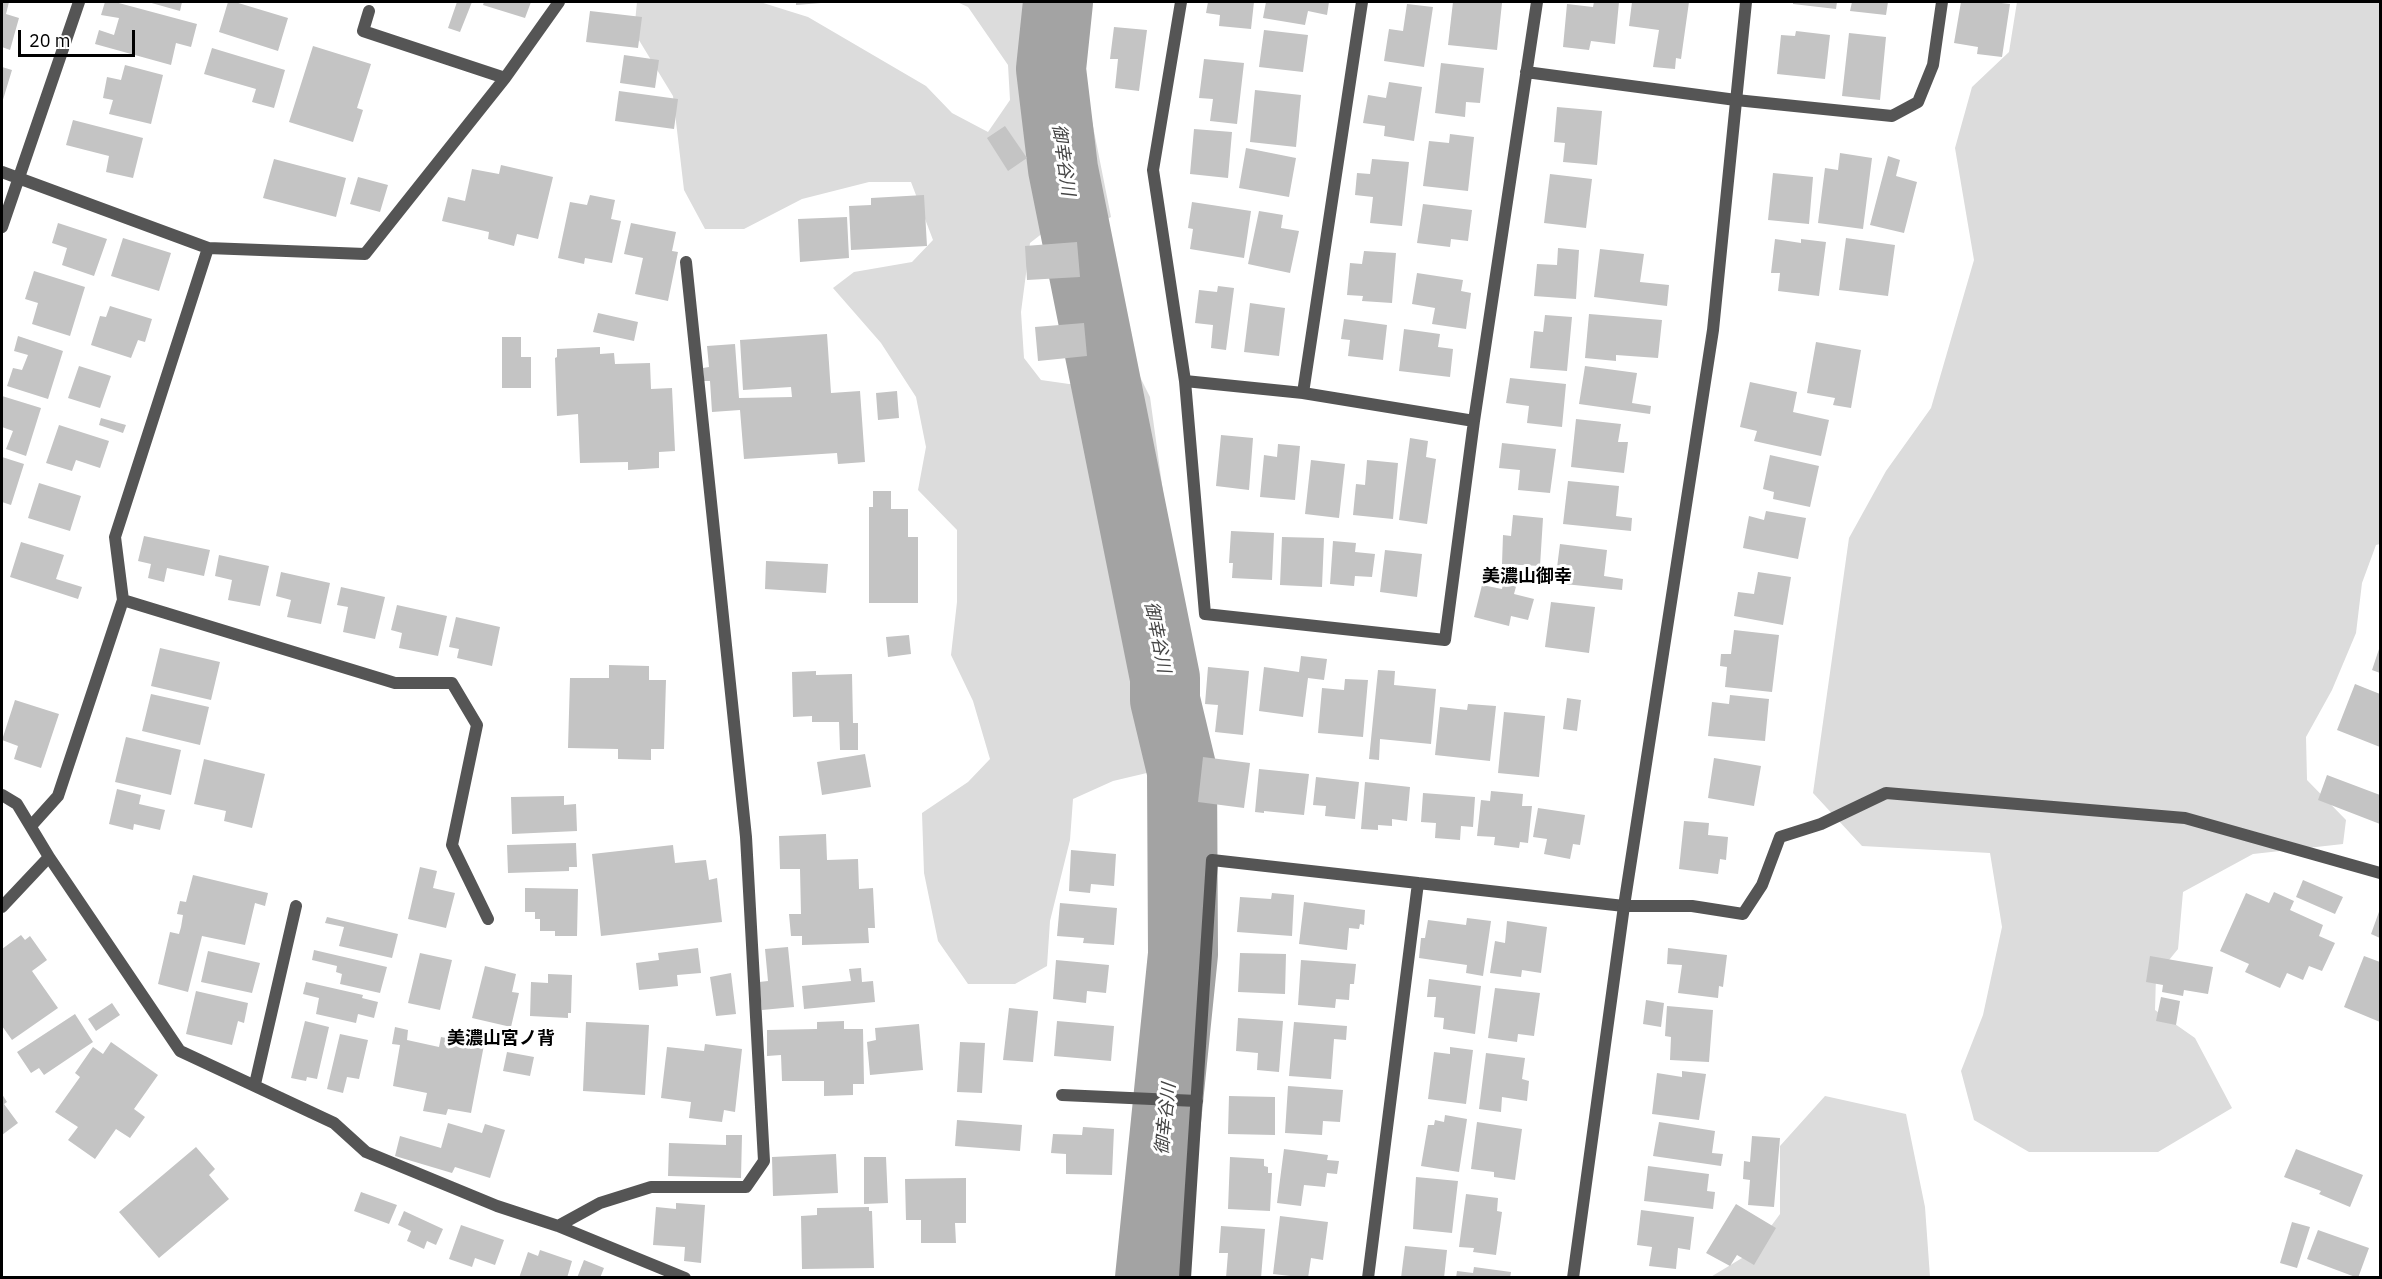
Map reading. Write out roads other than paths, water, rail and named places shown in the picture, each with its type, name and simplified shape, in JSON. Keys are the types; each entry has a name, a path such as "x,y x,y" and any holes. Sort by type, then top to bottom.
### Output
{"street":[{"path":"2,227 79,2"},
{"path":"2,172 208,248 364,254 505,78 559,2"},
{"path":"1181,2 1153,170 1185,381 1205,614 1445,640 1474,422 1537,2"},
{"path":"1303,393 1362,2"},
{"path":"1573,1278 1624,906 1713,330 1746,2"},
{"path":"1526,72 1736,100 1892,116 1918,102 1934,65 1942,2"},
{"path":"369,11 363,32 505,78"},
{"path":"31,826 57,796 123,600 115,537 208,248"},
{"path":"558,1226 600,1203 651,1186 746,1186 764,1161 746,837 686,262"},
{"path":"1185,381 1303,393 1474,422"},
{"path":"123,600 395,683 452,683 477,725 452,845 488,919"},
{"path":"1185,1278 1192,1100 1212,860 1624,906 1692,906 1743,914 1762,885 1780,837 1821,825 1886,793 2185,818 2380,873"},
{"path":"2,795 17,804 49,857 180,1051 255,1084 334,1124 366,1152 497,1206 558,1226 685,1278"},
{"path":"2,907 49,857"},
{"path":"1368,1278 1418,883"},
{"path":"255,1084 296,906"},
{"path":"1062,1095 1192,1100"}],"waterway":[{"name":"御幸谷川","path":"1058,2 1051,69 1063,169 1165,678 1165,700 1182,771 1183,954 1150,1278"}],"district":[{"name":"美濃山御幸","path":"1527,577"},
{"name":"美濃山宮ノ背","path":"501,1039"}]}
